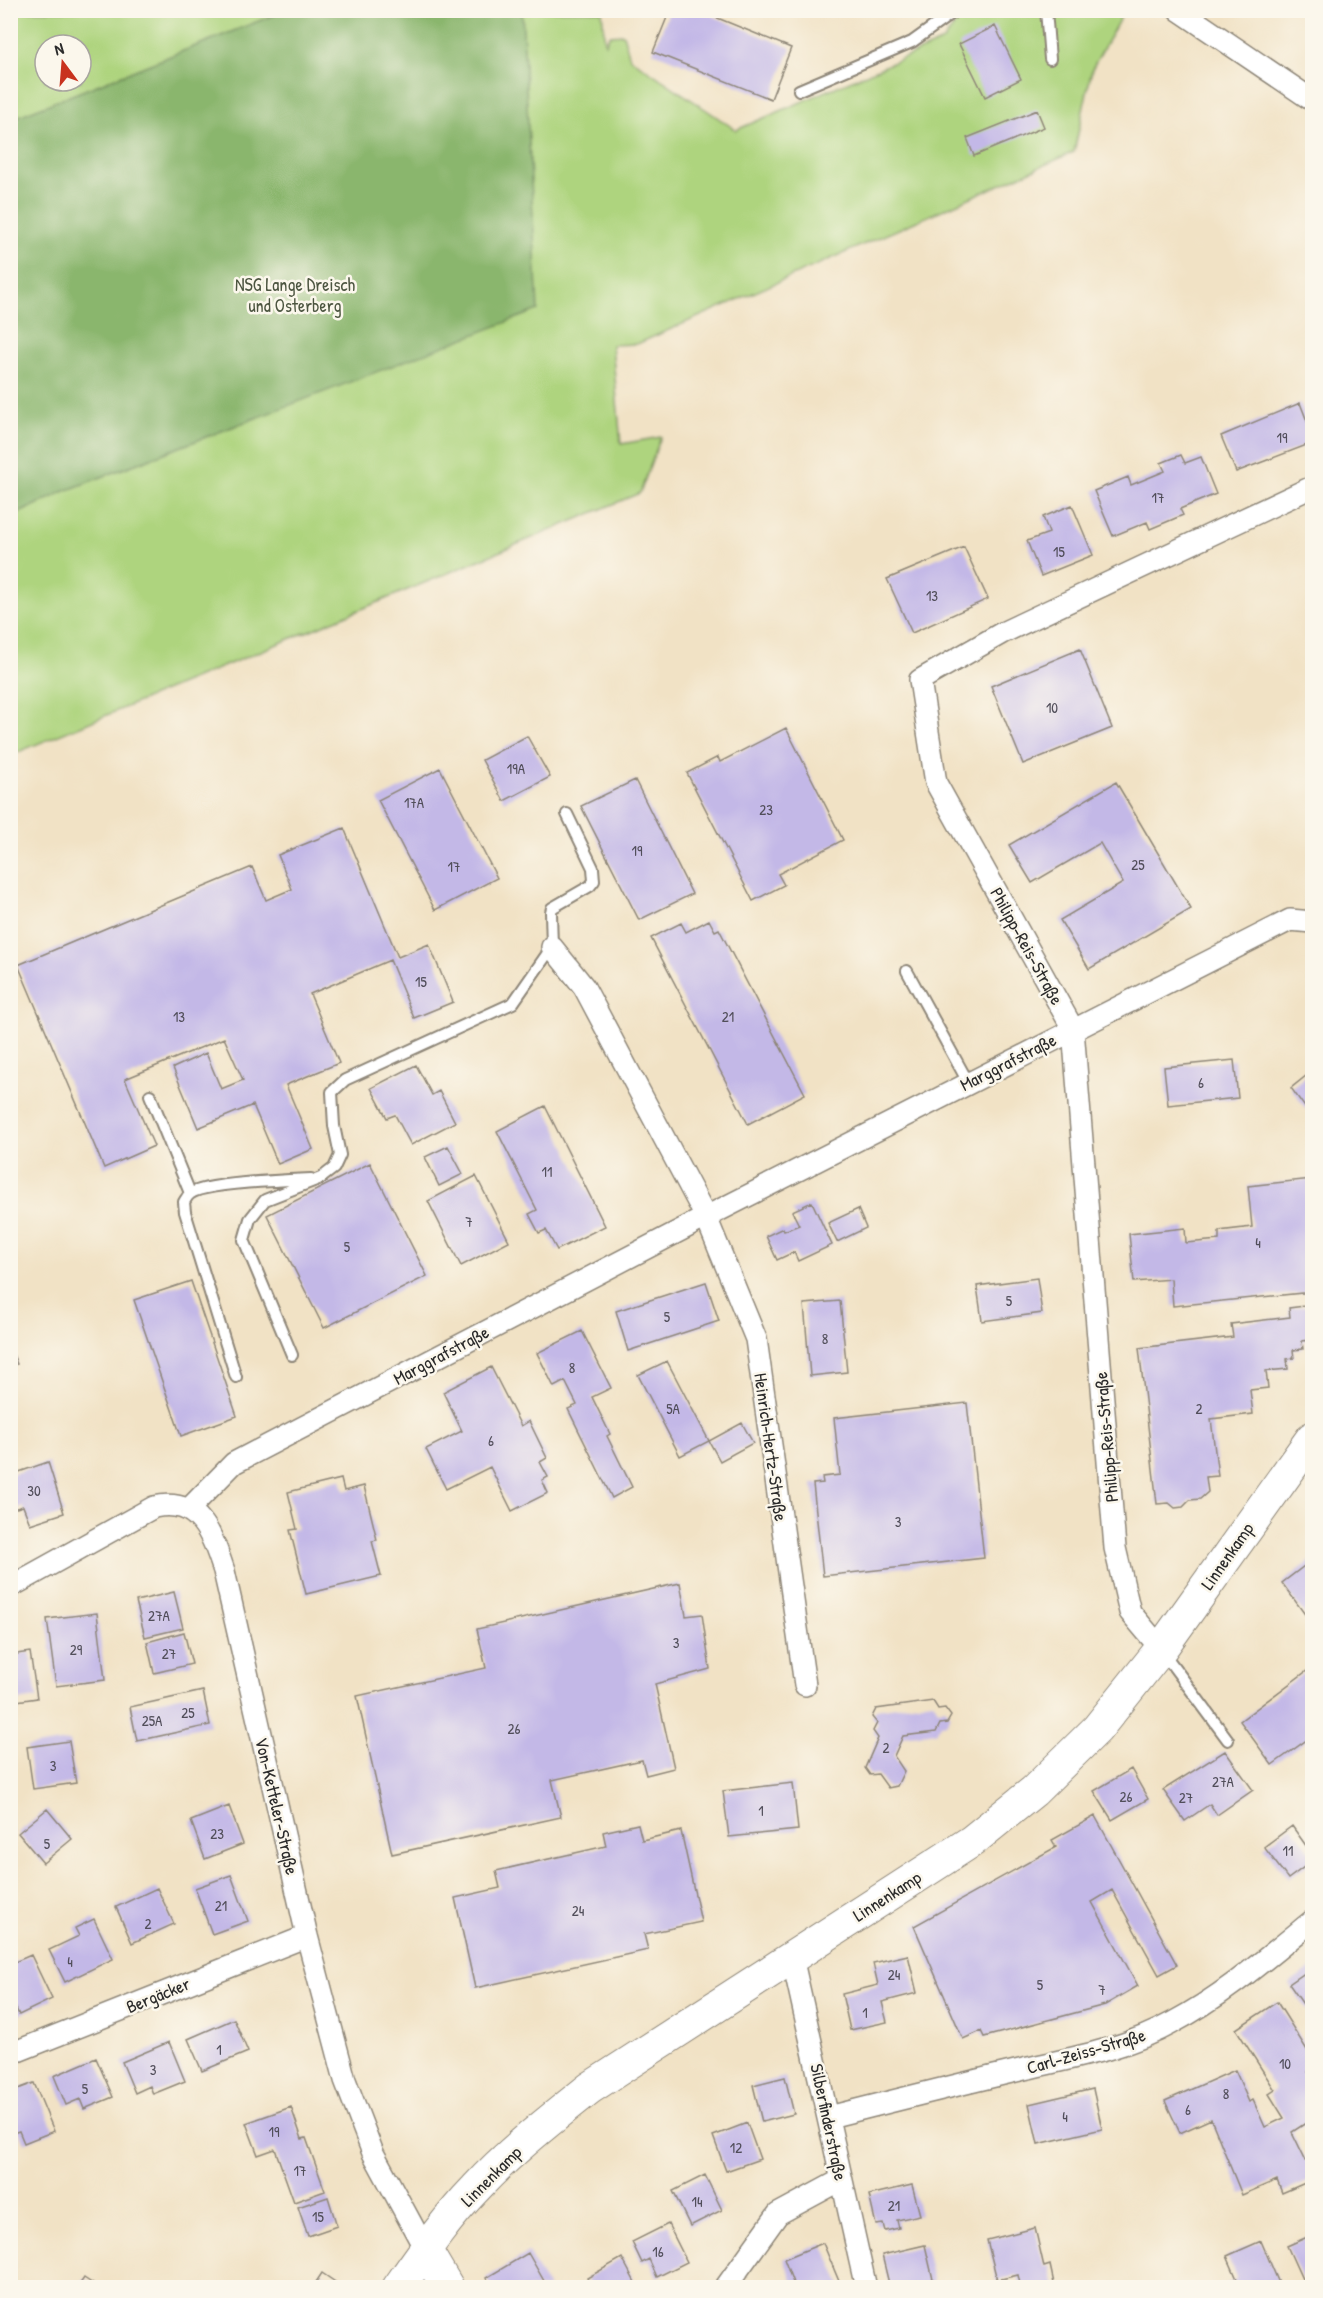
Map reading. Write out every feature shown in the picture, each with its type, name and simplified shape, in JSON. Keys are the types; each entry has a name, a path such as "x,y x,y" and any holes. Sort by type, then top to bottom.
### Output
{"main road":[{"name":"Linnenkamp","path":"398,2288 425,2249 474,2190 541,2127 590,2088 972,1841 1034,1791 1097,1729 1161,1649 1312,1438"},
{"name":"Von-Ketteler-Straße","path":"425,2249 448,2288"}],"street":[{"path":"1179,10 1312,100"},
{"name":"Philipp-Reis-Straße","path":"1161,1649 1130,1612 1115,1548 1073,1029 936,783 920,680 1002,633 1312,487"},
{"name":"Marggrafstraße","path":"188,1510 234,1463 968,1082 1290,920 1312,922"},
{"path":"552,947 584,987 706,1217"},
{"name":"Heinrich-Hertz-Straße","path":"706,1217 756,1339 805,1685"},
{"path":"10,1587 147,1510 168,1505 183,1506 188,1510"},
{"name":"Von-Ketteler-Straße","path":"188,1510 199,1518 209,1532 224,1571 307,1936 345,2080 373,2153 425,2249"},
{"name":"Carl-Zeiss-Straße","path":"829,2117 1136,2040 1172,2024 1193,2010 1257,1966 1312,1921"},
{"name":"Bergäcker","path":"10,2054 307,1936"},
{"name":"Silberfinderstraße","path":"792,1957 866,2288"},
{"path":"725,2288 778,2214 841,2180"}],"lane":[{"path":"799,90 912,42 951,14 952,10"},
{"path":"1046,10 1050,59"},
{"path":"292,1355 244,1240 250,1219 265,1200 321,1178 334,1168 340,1155 334,1126 332,1092 345,1080 513,1003 552,947 552,908 590,886 595,877 588,855 567,814"},
{"path":"908,971 968,1082"},
{"path":"150,1095 190,1194"},
{"path":"236,1377 185,1212 184,1202 190,1194 235,1184 321,1178"},
{"path":"1161,1649 1228,1740"}],"green space":[{"name":"NSG Lange Dreisch und Osterberg","path":"11,11 602,11 605,45 609,35 623,34 630,58 736,130 943,41 965,11 1124,11 1092,69 1074,152 637,344 612,345 621,444 661,437 640,493 11,755"},
{"path":"284,11 522,11 538,310 65,491 11,517 11,119 77,93 93,93 93,87"}],"building":[{"path":"670,10 698,10 791,48 771,99 653,52"},
{"path":"995,26 1021,79 985,97 959,44"},
{"path":"1037,110 1044,127 974,156 967,138"},
{"path":"1300,403 1312,434 1312,443 1236,472 1221,436"},
{"path":"1181,455 1185,463 1201,457 1216,494 1180,509 1183,515 1150,529 1147,522 1113,536 1094,491 1128,477 1131,485 1165,471 1161,463"},
{"path":"1072,505 1093,555 1041,576 1027,541 1049,533 1043,517"},
{"path":"964,547 988,599 912,633 887,579"},
{"path":"1080,649 1112,728 1023,764 991,686"},
{"path":"786,728 843,840 778,874 784,885 753,901 687,773 718,757 720,762"},
{"path":"527,736 550,777 504,801 482,760"},
{"path":"440,768 497,878 435,910 378,800"},
{"path":"635,780 692,894 639,920 581,806"},
{"path":"1116,782 1191,909 1089,969 1060,920 1123,883 1100,843 1032,883 1009,845"},
{"path":"344,828 398,957 429,944 453,1002 414,1018 390,960 310,994 339,1063 286,1085 313,1149 278,1164 253,1105 198,1128 173,1068 206,1053 221,1089 243,1080 224,1038 125,1079 154,1146 104,1168 18,965 252,867 266,900 292,889 278,855"},
{"path":"709,920 715,931 719,929 805,1094 748,1124 651,938 681,923 686,932"},
{"path":"1234,1060 1238,1098 1168,1105 1164,1067"},
{"path":"416,1065 432,1095 439,1091 455,1122 411,1145 395,1115 387,1118 371,1088"},
{"path":"1312,1071 1312,1117 1291,1088"},
{"path":"545,1106 605,1226 557,1250 546,1230 539,1233 529,1214 537,1210 497,1131"},
{"path":"448,1146 463,1174 439,1186 425,1157"},
{"path":"370,1163 427,1276 324,1328 267,1215"},
{"path":"476,1176 509,1241 461,1266 428,1201"},
{"path":"1312,1179 1312,1292 1173,1306 1171,1279 1134,1282 1129,1234 1185,1228 1186,1243 1219,1240 1219,1231 1252,1227 1248,1186"},
{"path":"812,1202 832,1245 798,1261 794,1252 777,1260 766,1236 783,1228 784,1231 799,1225 792,1211"},
{"path":"858,1209 866,1228 837,1242 828,1223"},
{"path":"1037,1278 1042,1313 982,1321 977,1286"},
{"path":"191,1281 237,1416 181,1436 134,1300"},
{"path":"706,1282 719,1321 628,1351 616,1311"},
{"path":"840,1301 847,1372 810,1376 804,1304"},
{"path":"1312,1305 1312,1331 1308,1331 1310,1340 1302,1341 1303,1349 1293,1350 1294,1358 1287,1359 1288,1369 1266,1371 1268,1388 1250,1390 1253,1414 1211,1419 1218,1476 1206,1477 1208,1492 1200,1499 1190,1500 1183,1507 1175,1508 1169,1503 1157,1504 1139,1348 1233,1337 1231,1324 1290,1317 1289,1308"},
{"path":"582,1331 611,1388 592,1397 610,1434 607,1436 632,1487 612,1498 568,1409 577,1405 565,1381 554,1387 537,1353"},
{"path":"10,1347 17,1364 10,1366"},
{"path":"667,1361 709,1441 680,1456 638,1375"},
{"path":"491,1367 521,1426 529,1421 547,1458 540,1462 548,1477 542,1480 548,1493 512,1511 490,1467 446,1489 426,1449 462,1431 443,1392"},
{"path":"967,1403 984,1558 823,1576 813,1484 823,1483 822,1477 840,1475 834,1418"},
{"path":"742,1423 753,1443 720,1461 709,1441"},
{"path":"48,1462 64,1513 30,1524 23,1506 10,1510 10,1475"},
{"path":"341,1479 344,1491 364,1486 377,1540 372,1541 381,1576 306,1594 290,1530 297,1529 288,1492"},
{"path":"1312,1560 1312,1624 1282,1583"},
{"path":"680,1583 686,1616 702,1614 710,1669 655,1684 674,1768 646,1775 642,1760 552,1780 561,1817 392,1854 357,1696 486,1668 477,1629"},
{"path":"174,1592 183,1628 145,1637 136,1601"},
{"path":"97,1613 105,1680 56,1686 47,1619"},
{"path":"184,1632 192,1664 154,1673 147,1642"},
{"path":"30,1652 37,1698 10,1702 10,1655"},
{"path":"1312,1667 1312,1736 1272,1765 1240,1721"},
{"path":"203,1691 210,1725 137,1741 130,1707"},
{"path":"933,1701 938,1709 945,1708 951,1716 947,1723 940,1724 936,1732 903,1736 894,1756 904,1771 897,1786 888,1788 878,1774 870,1775 865,1768 878,1738 873,1731 877,1723 872,1717 876,1709"},
{"path":"69,1741 76,1783 33,1789 27,1747"},
{"path":"1225,1751 1253,1790 1217,1815 1210,1804 1185,1821 1163,1790"},
{"path":"1131,1769 1148,1799 1112,1820 1094,1791"},
{"path":"793,1783 798,1830 729,1837 723,1791"},
{"path":"229,1806 243,1844 205,1859 191,1821"},
{"path":"47,1809 72,1839 43,1863 18,1833"},
{"path":"1095,1816 1177,1965 1159,1975 1112,1890 1092,1902 1138,1986 1105,2005 984,2037 981,2031 963,2039 914,1926 1056,1847 1052,1840"},
{"path":"638,1824 642,1840 681,1831 701,1922 644,1934 648,1950 475,1988 455,1898 500,1888 496,1871 606,1846 603,1832"},
{"path":"1292,1826 1312,1854 1312,1861 1288,1879 1264,1847"},
{"path":"231,1875 248,1921 212,1934 195,1888"},
{"path":"157,1888 174,1924 132,1943 116,1907"},
{"path":"94,1919 113,1959 65,1982 49,1950 79,1936 75,1928"},
{"path":"31,1955 52,1999 19,2015 14,2004 10,2005 10,1964"},
{"path":"908,1955 917,1993 882,2002 887,2022 850,2030 842,1994 878,1985 873,1963"},
{"path":"1312,1968 1312,2017 1289,1984"},
{"path":"1277,2002 1312,2058 1312,2069 1308,2072 1312,2078 1312,2119 1292,2132 1312,2173 1312,2180 1282,2193 1277,2180 1242,2195 1211,2119 1180,2133 1165,2101 1235,2070 1249,2102 1253,2100 1265,2127 1284,2118 1269,2094 1275,2090 1236,2029"},
{"path":"234,2019 248,2052 202,2071 188,2039"},
{"path":"169,2042 185,2081 153,2094 150,2086 135,2093 122,2062"},
{"path":"96,2058 113,2097 84,2109 80,2099 66,2105 54,2076"},
{"path":"785,2077 794,2114 762,2122 753,2085"},
{"path":"34,2083 54,2131 24,2143 19,2131 10,2134 10,2092"},
{"path":"1093,2089 1102,2129 1038,2144 1029,2104"},
{"path":"291,2107 302,2139 306,2138 325,2191 294,2202 275,2149 258,2155 246,2123"},
{"path":"747,2123 760,2159 726,2171 713,2136"},
{"path":"705,2175 722,2210 690,2226 673,2191"},
{"path":"912,2185 920,2215 897,2220 899,2228 885,2231 883,2224 876,2225 869,2195"},
{"path":"328,2197 337,2226 308,2236 298,2207"},
{"path":"668,2224 687,2262 657,2277 649,2259 642,2263 632,2242"},
{"path":"1035,2228 1044,2267 1050,2265 1055,2288 1021,2288 1018,2275 997,2280 987,2240"},
{"path":"1312,2235 1312,2275 1302,2279 1287,2246"},
{"path":"1261,2241 1281,2288 1225,2288 1224,2285 1237,2279 1227,2256"},
{"path":"823,2243 841,2286 795,2288 784,2259"},
{"path":"925,2245 935,2288 890,2288 882,2255"},
{"path":"528,2253 548,2288 492,2288 486,2278"},
{"path":"622,2258 638,2288 592,2288 587,2278"},
{"path":"322,2273 344,2288 312,2288"},
{"path":"84,2278 99,2288 77,2288"}]}
